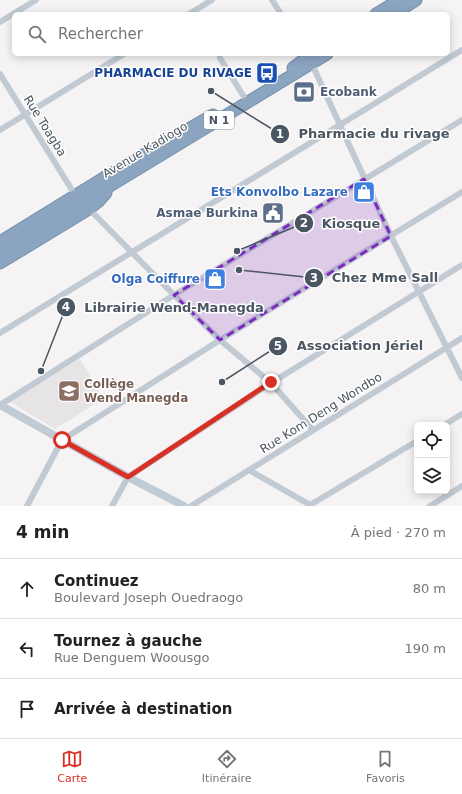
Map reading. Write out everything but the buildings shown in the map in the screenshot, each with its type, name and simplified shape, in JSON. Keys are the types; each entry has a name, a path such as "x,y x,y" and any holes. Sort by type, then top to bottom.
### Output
{"highway":[{"path":"379,12 399,0"},
{"path":"397,12 416,0"},
{"name":"Avenue Kadiogo","path":"106,183 244,97 277,80 309,57"},
{"name":"Avenue Kadiogo","path":"78,200 309,57"},
{"name":"N 1","path":"0,234 78,200 99,201 106,183"},
{"name":"N 1","path":"0,242 78,200"},
{"name":"N 1","path":"0,251 78,200"},
{"name":"N 1","path":"0,263 78,200"}],"street":[{"path":"16,12 36,0"},
{"path":"193,12 212,0"},
{"path":"272,0 280,12"},
{"path":"0,22 12,15"},
{"path":"0,333 462,50"},
{"path":"0,130 121,56"},
{"path":"309,57 391,236 448,347 462,378"},
{"path":"220,58 244,97"},
{"name":"Rue Toagba","path":"0,74 78,200 220,340 271,382 313,430"},
{"path":"184,506 128,477 0,405 174,295 364,178 462,120"},
{"path":"27,506 62,440 220,340 462,192"},
{"path":"112,506 128,477 271,382 462,265"},
{"name":"Rue Kom Deng Wondbo","path":"191,506 462,338"},
{"path":"449,422 462,414"},
{"path":"248,470 311,505 414,443"},
{"path":"430,506 462,486"}],"highlighted area":[{"path":"364,179 391,236 220,340 174,295"}],"shaded area":[{"path":"80,359 103,399 55,429 8,401"}],"place":[{"name":"PHARMACIE DU RIVAGE","path":"267,73"},
{"name":"Pharmacie du rivage","path":"211,91"},
{"name":"Ecobank","path":"304,92"},
{"name":"Ets Konvolbo Lazare","path":"364,192"},
{"name":"Asmae Burkina","path":"273,213"},
{"name":"Kiosque","path":"237,251"},
{"name":"Chez Mme Sall","path":"239,270"},
{"name":"Olga Coiffure","path":"215,279"},
{"name":"Librairie Wend-Manegda","path":"41,371"},
{"name":"Association Jériel","path":"222,382"},
{"name":"Collège Wend Manegda","path":"69,391"}],"route":[{"path":"62,440 128,477 271,382"}]}
